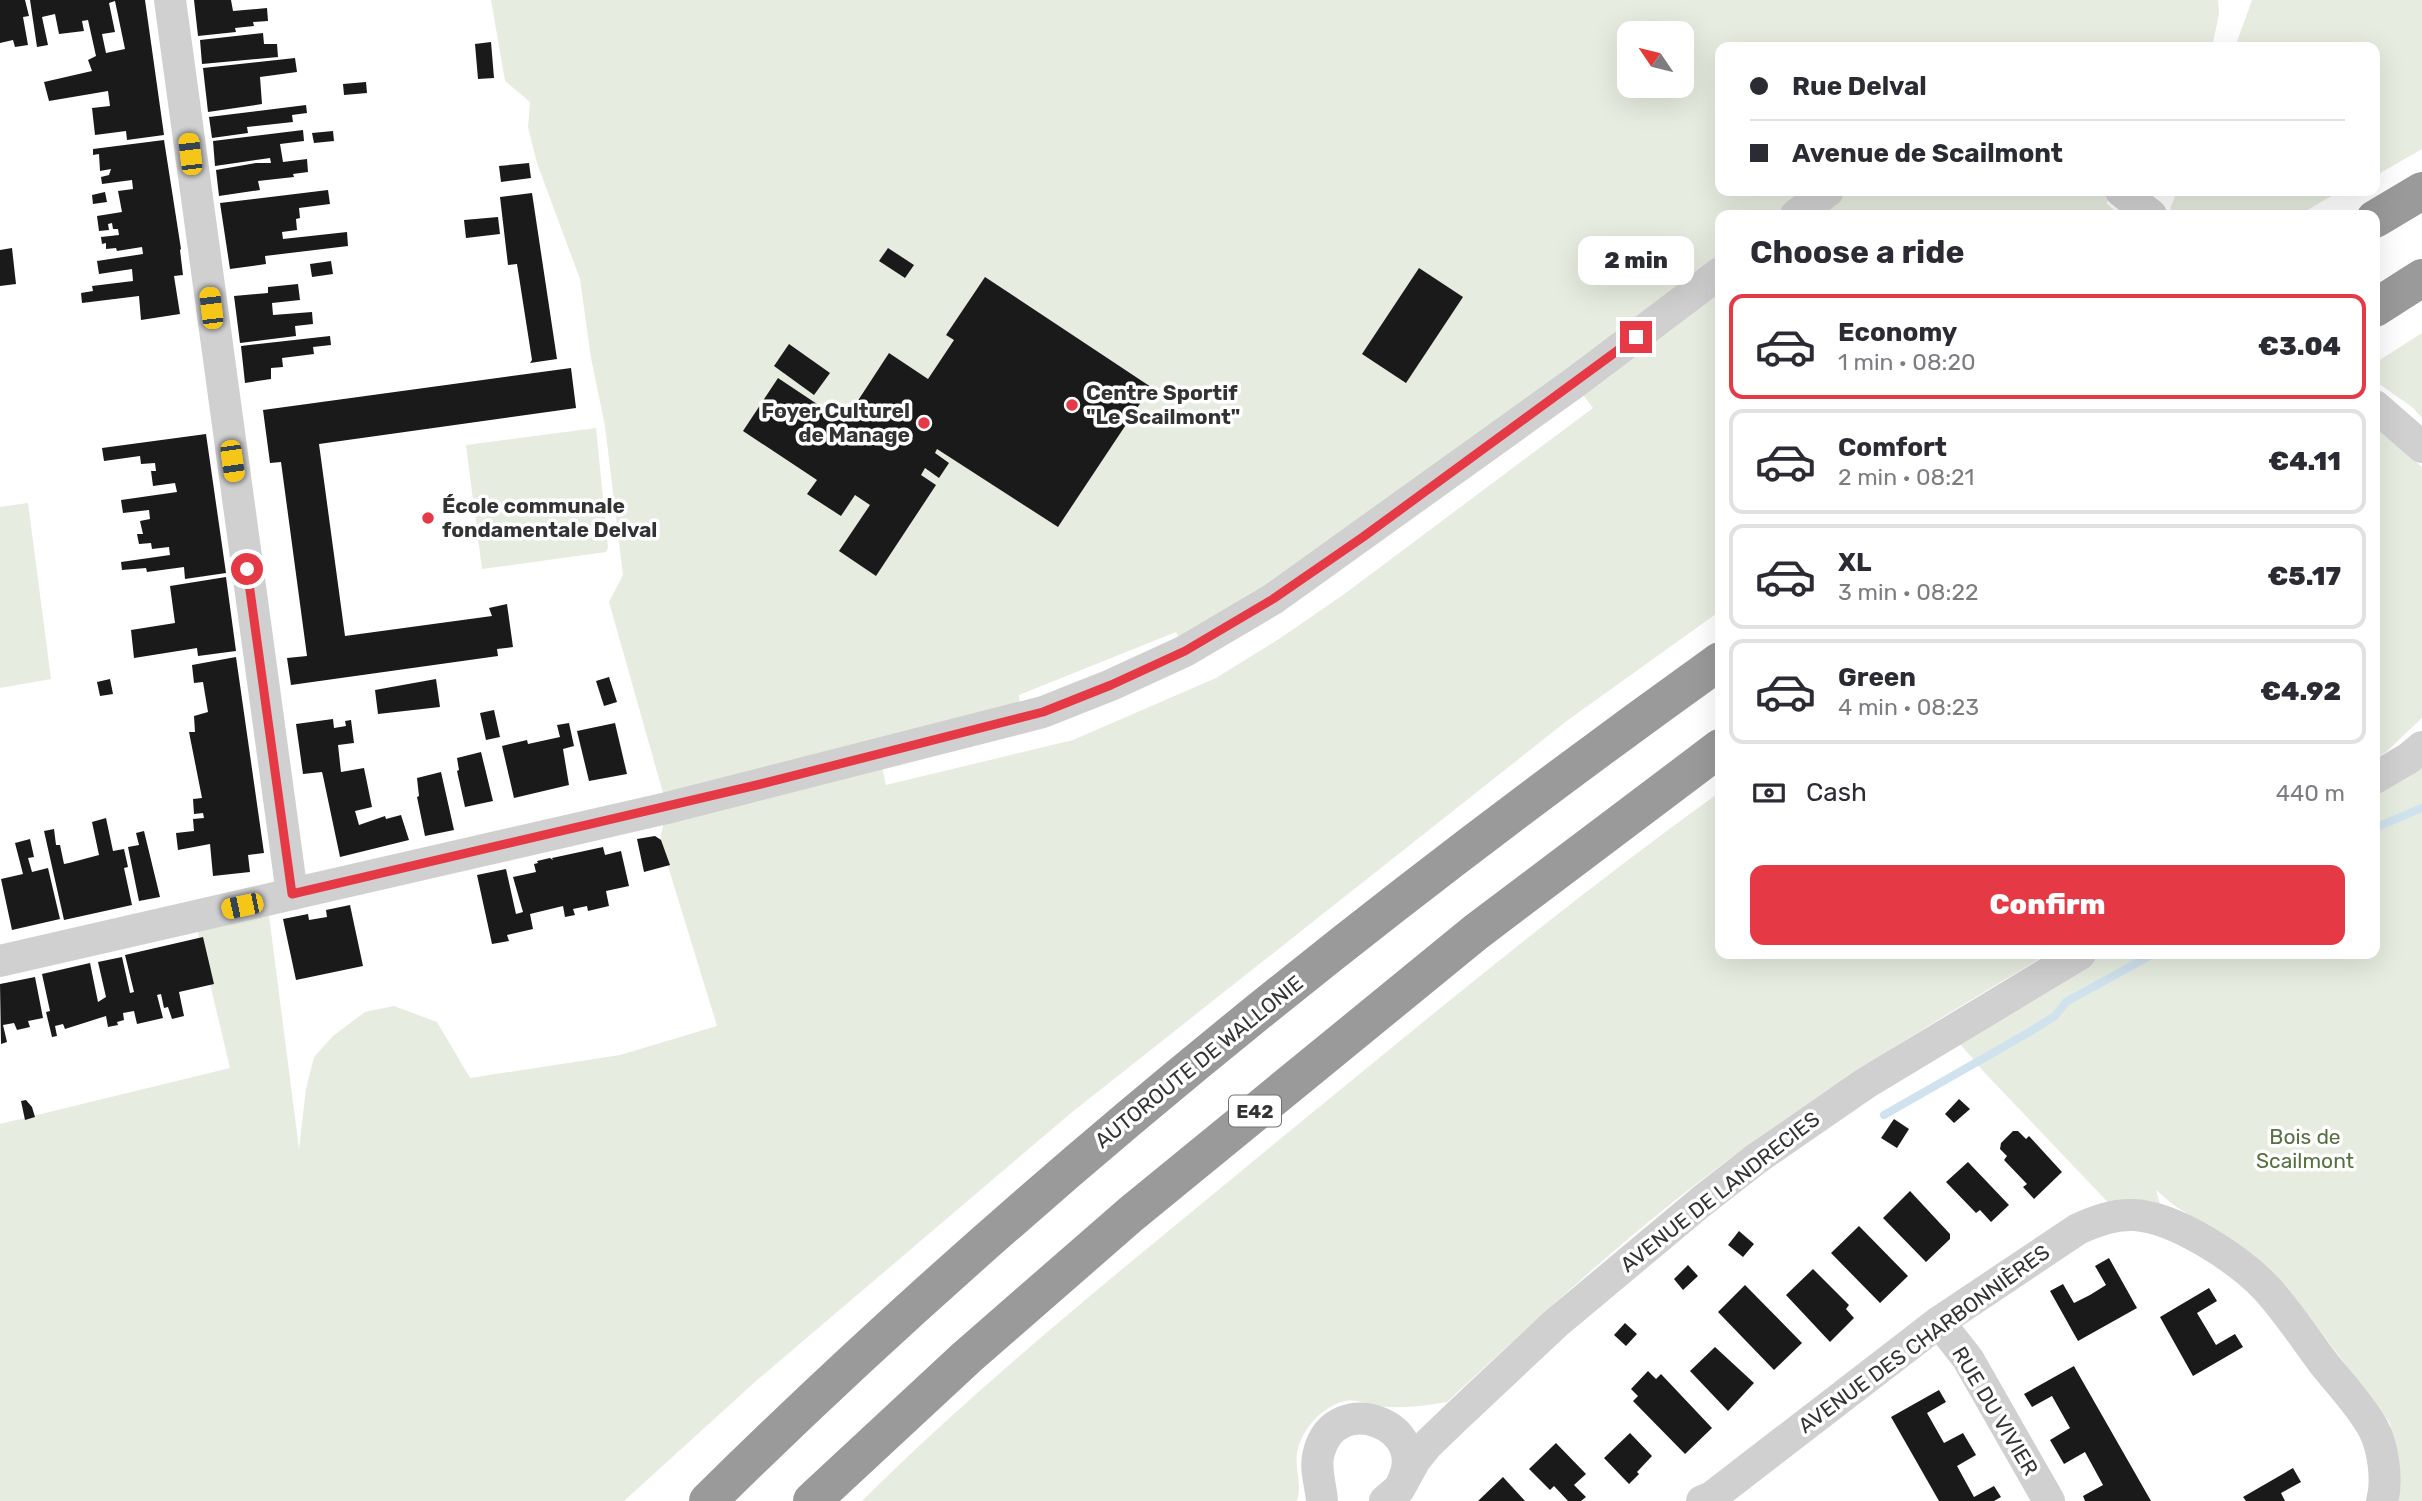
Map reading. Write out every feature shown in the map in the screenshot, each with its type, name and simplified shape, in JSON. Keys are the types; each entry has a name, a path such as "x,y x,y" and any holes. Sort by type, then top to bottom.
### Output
{"highway":[{"path":"2380,216 2422,191"},
{"path":"2380,305 2422,278"},
{"name":"AUTOROUTE DE WALLONIE","path":"708,1501 918,1304 1096,1146 1434,870 1715,664"},
{"name":"E42","path":"812,1501 967,1357 1142,1205 1476,932 1715,752"}],"street":[{"path":"170,0 292,894"},
{"path":"1803,210 1821,196"},
{"path":"2127,196 2145,210"},
{"path":"0,961 763,783 1043,712 1111,685 1185,651 1273,599 1574,383 1715,277"},
{"path":"2380,410 2422,447"},
{"path":"2380,775 2422,747"},
{"name":"AVENUE DE LANDRECIES","path":"1392,1497 1415,1460 1455,1418 1555,1324 1651,1242 1756,1159 1866,1083 2072,959"},
{"name":"AVENUE DES CHARBONNIÈRES","path":"1710,1500 1940,1322 2078,1228 2120,1215 2137,1215 2189,1233 2243,1266 2268,1290 2374,1429 2382,1459 2382,1501"},
{"name":"RUE DU VIVIER","path":"1940,1322 1968,1359 2049,1501"},
{"path":"1327,1495 1317,1468 1318,1454 1333,1429 1346,1421 1360,1418 1375,1420 1388,1427 1398,1436 1405,1449 1405,1476 1392,1497"},
{"path":"1388,1427 1412,1428 1455,1418"}],"green space":[{"path":"491,0 2218,0 2219,14 2213,42 1715,42 1715,196 2114,196 2106,203 2114,210 1715,210 1715,615 1568,720 1071,1113 756,1381 624,1501 0,1501 0,1124 230,1068 194,916 267,900 299,1149 306,1089 314,1057 333,1036 365,1012 394,1006 437,1022 470,1078 620,1055 717,1026 660,840 667,807 609,602 623,575 605,426 591,358 580,279 537,163 528,127 530,102 505,81","holes":["1574,383 1593,408 1343,595 1216,678 1073,740 886,785 879,754 1021,718 1019,695 1176,632 1185,651"]},
{"path":"2252,0 2422,0 2422,149 2380,173 2380,42 2237,42"},
{"path":"2175,196 2331,196 2308,210 2170,209"},
{"path":"2422,333 2422,418 2412,407 2380,385 2380,360"},
{"path":"596,428 608,548 606,552 482,569 466,445"},
{"path":"2380,430 2422,467 2422,718 2380,756"},
{"path":"28,503 51,679 0,688 0,507"},
{"name":"Bois de Scailmont","path":"2422,755 2422,1501 2382,1501 2392,1435 2390,1423 2311,1319 2245,1250 2175,1206 2156,1190 2166,1224 2120,1215 1983,1071 1950,1032 2072,959 2380,959 2380,776"},
{"path":"1715,796 1715,959 2040,959 1856,1072 1717,1168 1615,1250 1447,1402 1394,1407 1349,1400 1322,1413 1305,1432 1298,1448 1297,1501 862,1501 1010,1364 1164,1234 1491,967"}],"building":[{"path":"0,0 25,0 29,16 23,17 28,45 15,47 13,40 0,43"},
{"path":"30,0 145,0 164,135 127,140 126,131 95,135 92,108 110,106 108,91 49,101 44,82 92,71 88,60 96,56 88,20 82,21 84,31 59,34 55,14 42,17 48,45 37,47","holes":["115,1 125,49 106,53 102,34 115,32 109,3"]},
{"path":"194,0 231,0 233,11 267,8 268,21 253,22 254,26 235,28 236,32 198,36"},
{"path":"263,33 264,44 277,44 278,57 202,64 200,40"},
{"path":"491,42 494,78 478,79 475,44"},
{"path":"295,58 297,72 260,77 262,104 208,112 203,68"},
{"path":"366,82 367,93 344,95 343,84"},
{"path":"306,105 307,113 292,115 293,122 247,127 248,133 212,138 209,117"},
{"path":"303,130 304,141 280,144 283,162 307,159 308,172 293,174 294,177 258,181 260,190 219,196 216,170 271,163 270,158 215,166 213,141"},
{"path":"333,131 334,141 314,143 312,133"},
{"path":"164,140 181,249 183,275 174,276 180,314 141,320 139,296 82,303 81,293 93,291 92,286 133,281 132,269 99,274 97,261 143,254 142,247 117,251 116,248 106,249 106,243 102,244 101,237 119,235 118,229 113,229 112,223 108,224 109,230 99,231 97,216 122,212 118,191 133,189 132,180 102,184 101,177 109,175 111,169 100,171 99,154 93,155 93,149"},
{"path":"529,163 531,178 501,182 499,166"},
{"path":"328,190 330,204 299,208 297,230 282,232 283,239 347,232 348,246 265,256 266,264 230,269 220,203"},
{"path":"105,192 107,202 93,204 92,195"},
{"path":"532,193 557,359 530,363 532,360 517,264 508,265 500,197"},
{"path":"498,217 500,234 466,238 464,220"},
{"path":"12,248 16,284 0,286 0,250"},
{"path":"888,248 914,265 905,278 879,261"},
{"path":"331,261 333,274 312,277 310,264"},
{"path":"1419,268 1463,297 1406,383 1362,354"},
{"path":"985,277 1151,387 1058,527 937,449 935,453 949,463 939,478 925,468 921,475 936,485 876,576 839,551 870,505 855,495 841,516 807,494 817,480 743,431 778,378 844,422 889,353 928,379 954,340 946,335"},
{"path":"298,284 300,300 272,303 273,315 312,312 313,324 295,326 296,336 240,343 234,296 268,293 268,287"},
{"path":"330,336 331,345 313,347 314,354 282,358 283,367 271,368 271,379 245,383 241,346"},
{"path":"789,344 830,373 814,395 774,366"},
{"path":"571,368 576,408 319,444 345,636 492,616 489,608 507,604 513,647 497,649 498,656 291,685 287,658 307,656 281,462 270,463 263,410"},
{"path":"206,434 226,573 185,579 184,567 147,572 146,568 122,570 121,562 170,555 169,547 152,549 151,543 139,544 137,534 143,534 140,521 150,519 149,510 123,513 121,500 177,492 175,483 153,486 151,471 156,471 155,463 141,464 140,456 104,461 102,448"},
{"path":"226,577 236,651 198,656 197,648 134,658 131,630 175,623 170,586"},
{"path":"236,657 264,853 248,855 250,872 213,876 210,844 178,850 176,833 194,831 193,819 204,818 203,813 194,814 193,799 202,798 189,732 195,732 194,716 208,712 203,682 194,683 192,665"},
{"path":"609,677 617,702 604,706 596,681"},
{"path":"110,679 113,694 100,696 97,682"},
{"path":"436,679 440,707 378,714 375,690"},
{"path":"494,710 500,737 486,740 480,713"},
{"path":"333,719 334,728 346,726 345,721 351,720 354,743 338,745 341,772 364,768 372,807 355,811 359,825 385,816 386,819 401,815 409,840 340,857 322,772 303,774 296,724"},
{"path":"569,723 574,746 563,749 569,785 514,798 502,746 560,737 557,725"},
{"path":"615,723 627,774 589,781 577,731"},
{"path":"481,752 493,801 465,807 457,758"},
{"path":"441,772 454,830 425,836 417,797 417,778"},
{"path":"106,818 113,851 124,849 128,867 124,868 132,905 64,920 44,831 54,829 56,845 60,845 64,864 69,863 99,855 92,822"},
{"path":"144,831 160,897 139,901 128,847 139,845 136,833"},
{"path":"655,836 661,840 670,865 644,872 637,839"},
{"path":"30,839 34,857 28,858 32,872 48,868 60,919 12,930 1,879 23,874 15,843"},
{"path":"603,847 605,855 621,851 629,886 606,891 609,906 588,911 587,906 573,909 575,915 565,917 563,906 530,914 533,929 507,935 509,941 492,944 477,875 506,869 516,914 523,912 513,877 536,872 534,864 538,863 537,861 550,858 553,860 552,858"},
{"path":"350,905 363,966 296,980 283,919 308,914 309,920 327,917 326,910"},
{"path":"203,937 214,984 179,992 184,1016 172,1019 168,1007 164,1008 161,994 157,995 163,1018 137,1024 134,1011 123,1013 124,1020 117,1022 118,1025 108,1027 106,1016 65,1029 63,1024 55,1026 57,1036 52,1037 46,1012 50,1011 42,974 90,963 98,1002 106,997 98,962 122,957 130,993 134,992 125,955"},
{"path":"35,977 43,1018 28,1021 30,1027 17,1030 14,1023 3,1025 7,1042 1,1044 0,984"},
{"path":"1959,1099 1970,1109 1954,1123 1945,1114"},
{"path":"26,1100 35,1117 25,1120 21,1101"},
{"path":"1894,1119 1909,1129 1897,1148 1881,1138"},
{"path":"2013,1131 2018,1131 2026,1139 2029,1136 2062,1172 2034,1199 2023,1187 2027,1184 2004,1160 2007,1156 2000,1149 2001,1143"},
{"path":"1968,1162 2009,1205 1991,1222 1980,1210 1976,1213 1946,1182"},
{"path":"1910,1191 1950,1234 1950,1239 1926,1262 1883,1218"},
{"path":"1859,1226 1908,1276 1880,1303 1831,1253"},
{"path":"1739,1231 1754,1244 1743,1257 1728,1245"},
{"path":"2109,1258 2137,1308 2078,1341 2050,1291 2063,1284 2074,1303 2090,1295 2106,1285 2095,1266"},
{"path":"1688,1265 1698,1276 1683,1290 1674,1279"},
{"path":"1813,1269 1849,1305 1846,1309 1854,1318 1830,1342 1786,1295"},
{"path":"1745,1285 1802,1343 1774,1370 1718,1312"},
{"path":"2209,1288 2217,1301 2197,1313 2216,1345 2235,1334 2243,1347 2193,1376 2160,1317"},
{"path":"1625,1323 1637,1334 1626,1346 1614,1335"},
{"path":"1715,1347 1754,1383 1728,1411 1690,1371"},
{"path":"2074,1366 2151,1501 2085,1501 2083,1496 2103,1485 2085,1452 2064,1464 2050,1440 2070,1428 2052,1396 2032,1407 2024,1394"},
{"path":"1648,1371 1656,1379 1661,1374 1712,1428 1685,1454 1633,1401 1638,1396 1631,1389"},
{"path":"1939,1390 1946,1402 1927,1413 1944,1443 1963,1433 1976,1455 1957,1466 1974,1497 1994,1486 2001,1497 1994,1501 1939,1501 1891,1417"},
{"path":"1630,1433 1652,1456 1629,1484 1604,1458"},
{"path":"1556,1443 1586,1474 1574,1485 1586,1497 1581,1501 1568,1501 1554,1486 1550,1490 1529,1469"},
{"path":"2293,1468 2301,1482 2281,1493 2285,1501 2246,1501 2243,1497"},
{"path":"1503,1477 1525,1501 1478,1501"}],"waterway":[{"path":"2380,826 2422,808"},
{"path":"1884,1115 2026,1034 2055,1016 2066,1002 2144,959"}],"place":[{"name":"Centre Sportif \"Le Scailmont\"","path":"1072,405"},
{"name":"Foyer Culturel de Manage","path":"924,423"},
{"name":"École communale fondamentale Delval","path":"428,518"}],"route":[{"path":"247,569 292,894 667,808 1043,712 1111,685 1185,651 1273,599 1363,537 1636,337"}]}
